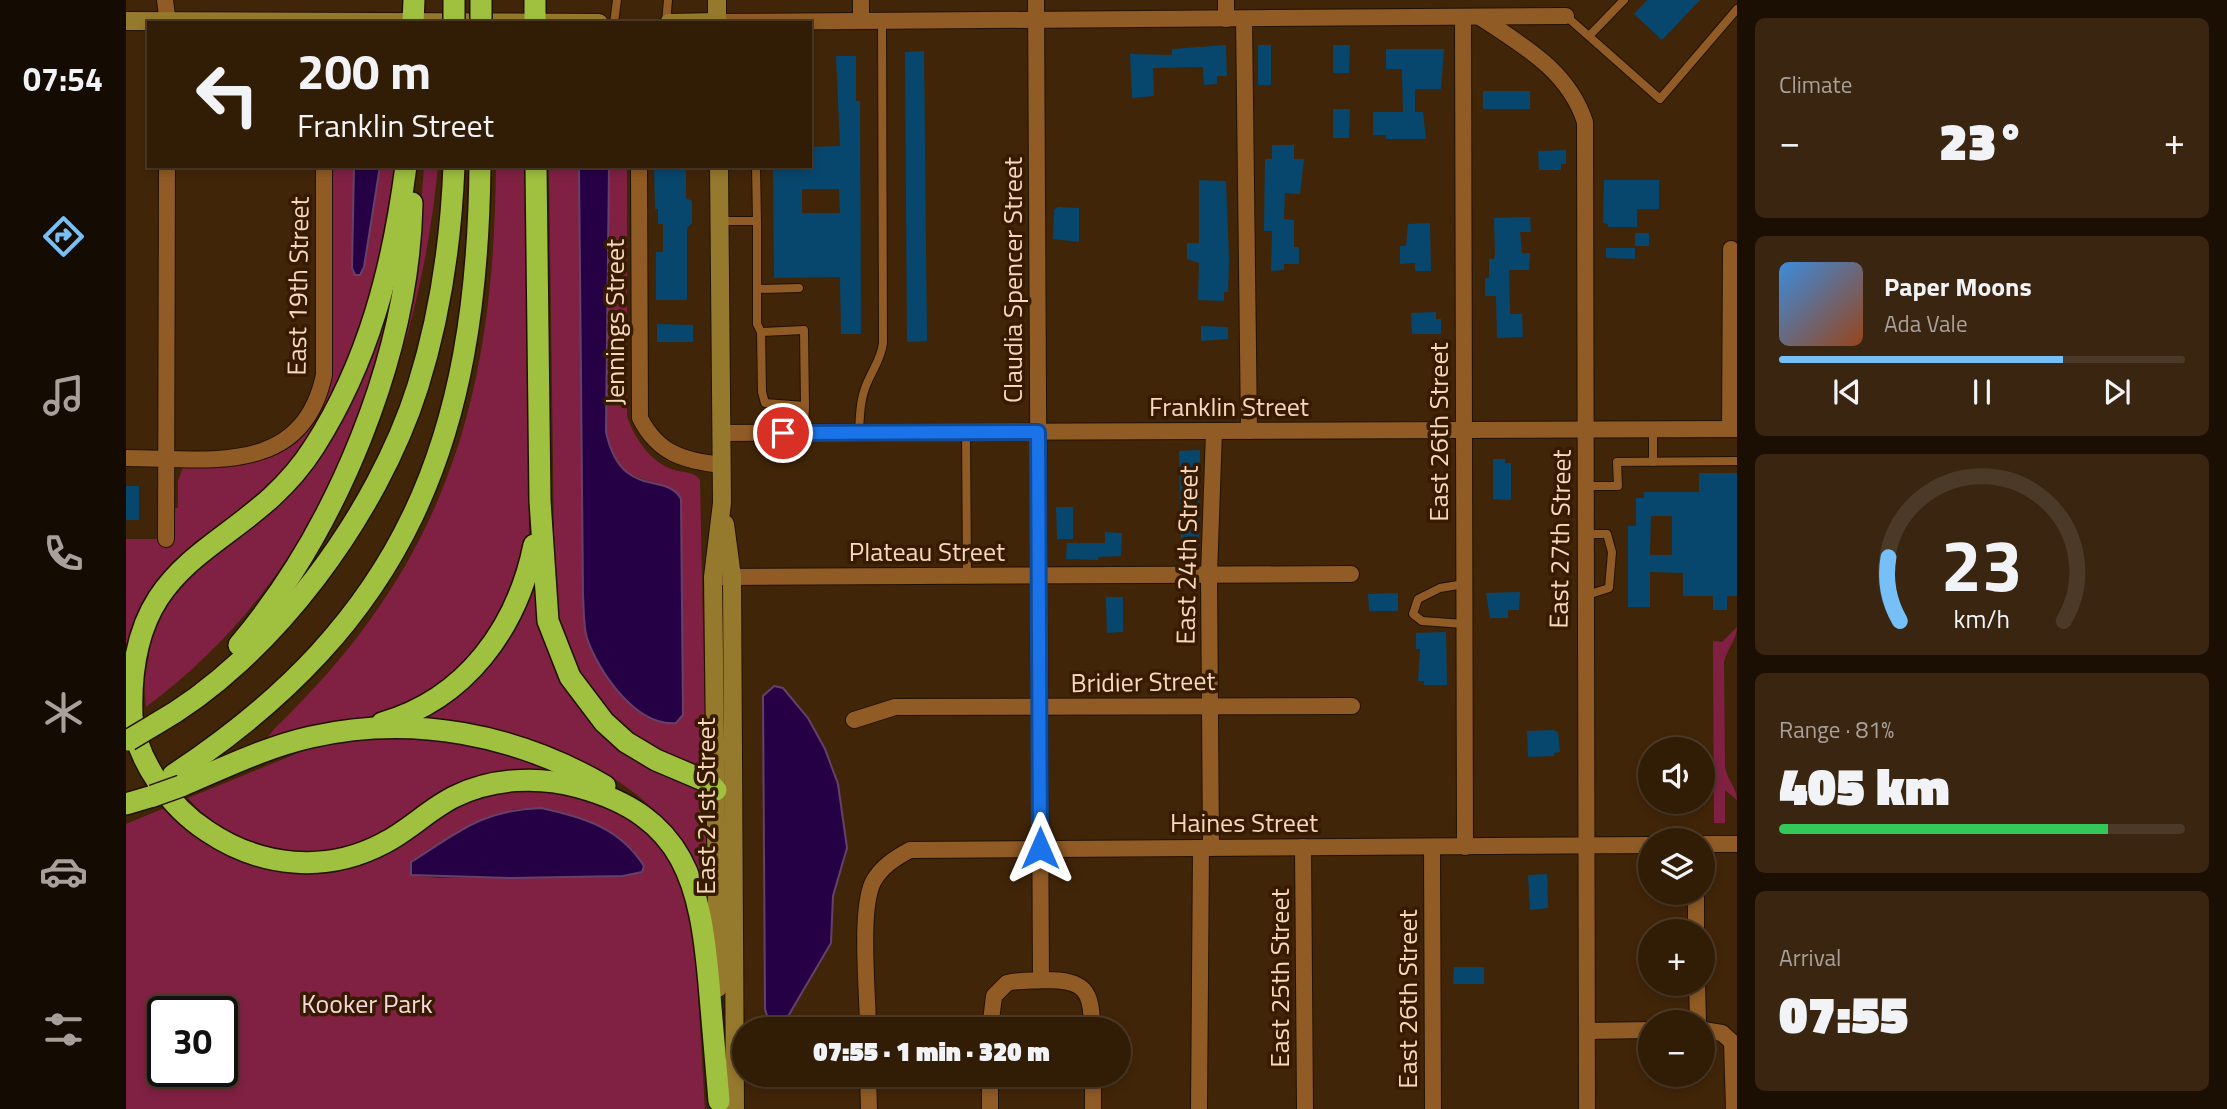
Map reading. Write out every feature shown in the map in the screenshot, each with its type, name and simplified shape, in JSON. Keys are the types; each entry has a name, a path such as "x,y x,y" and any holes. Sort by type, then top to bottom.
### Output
{"highway":[{"path":"413,21 414,0"},
{"path":"454,0 454,21"},
{"path":"481,0 481,21"},
{"path":"535,0 535,21"},
{"path":"406,168 396,235 380,302 355,371 323,433 283,487 178,567 156,595 138,632 133,649 130,685 133,727 140,747 162,787 179,809 206,831 237,850 299,863 334,862 364,852 393,838 457,795 484,785 541,779 602,793 631,807"},
{"path":"157,723 221,666 266,610 313,538 345,471 375,395 401,309 410,256 412,168"},
{"path":"127,741 157,723 242,659 277,622 338,545 382,470 409,411 430,340 443,274 454,168"},
{"path":"177,781 291,683 357,609 400,542 431,476 447,429 467,351 479,251 480,168"},
{"path":"536,168 540,501 548,621 570,677 586,701 626,742 656,760 708,782 716,790"},
{"path":"126,804 177,781 270,749 394,719 432,702 463,678 502,633 527,578 540,501"},
{"path":"355,730 422,728 514,744 573,768 605,786 656,826 677,851 694,884 702,915 724,1106"},
{"path":"126,798 151,792"}],"main road":[{"path":"717,0 717,21"},
{"path":"126,21 147,22"},
{"name":"East 21st Street","path":"719,168 722,503 713,577 724,1106"},
{"name":"East 21st Street","path":"722,503 732,577 732,818 724,1106"},
{"path":"716,790 732,818"}],"street":[{"path":"165,0 168,21"},
{"path":"861,0 861,21"},
{"name":"Claudia Spencer Street","path":"1036,0 1041,981"},
{"path":"1226,0 1226,19"},
{"path":"1430,0 1431,17"},
{"path":"812,21 1566,16"},
{"name":"East 27th Street","path":"1471,17 1526,47 1565,82 1577,98 1585,122 1587,1109"},
{"name":"East 26th Street","path":"1465,847 1464,430 1471,17"},
{"path":"1244,19 1250,431"},
{"path":"166,539 167,168"},
{"name":"East 19th Street","path":"166,458 239,458 257,454 292,435 312,410 324,375 324,168"},
{"name":"Jennings Street","path":"639,168 640,418 648,434 677,457 722,465"},
{"path":"1731,249 1734,429"},
{"name":"Franklin Street","path":"721,433 1734,429"},
{"name":"East 24th Street","path":"1199,1109 1214,432"},
{"path":"126,458 166,458"},
{"name":"Plateau Street","path":"713,577 1351,574"},
{"name":"Bridier Street","path":"854,720 895,707 1352,706"},
{"path":"1715,844 1737,844"},
{"name":"Haines Street","path":"868,1017 867,904 873,883 882,869 910,850 1638,845"},
{"name":"East 26th Street","path":"1432,847 1433,1109"},
{"name":"East 25th Street","path":"1303,848 1305,1109"},
{"path":"990,1017 990,1005 1000,988 1015,981 1066,980 1083,988 1092,1006 1092,1017"},
{"path":"1587,1031 1638,1030"},
{"path":"1715,1033 1728,1037 1734,1050 1734,1109"},
{"path":"868,1087 869,1109"},
{"path":"990,1087 990,1109"},
{"path":"1093,1087 1093,1109"}],"lane":[{"path":"614,21 617,0"},
{"path":"667,21 668,0"},
{"path":"1590,35 1624,0"},
{"path":"1566,16 1660,99 1737,9"},
{"path":"859,432 860,404 868,381 881,359 883,343 883,21"},
{"path":"756,168 757,324 761,332 762,393 765,403 774,406 805,406"},
{"path":"719,221 757,220"},
{"path":"757,289 799,288"},
{"path":"761,332 804,330 804,432"},
{"path":"1653,430 1653,462"},
{"path":"966,431 967,576"},
{"path":"1586,486 1618,486 1617,462 1737,461"},
{"path":"1584,596 1609,588 1612,552 1607,534 1585,534"},
{"path":"1464,584 1440,588 1418,598 1413,614 1422,621 1464,624"}],"green space":[{"path":"332,168 354,168 352,268 355,274 360,275 364,267 380,168 395,168 372,297 344,376 284,477 239,515 195,542 163,575 147,600 126,667 126,539 174,539 174,508 178,508 178,481 183,467 258,460 278,454 296,443 311,427 323,405 332,376"},
{"path":"424,168 438,168 428,244 411,319 389,393 360,466 419,237"},
{"path":"496,168 527,168 529,541 502,622 447,683 383,716 270,745 267,738 334,666 381,604 420,539 449,472 470,403 485,329 493,250"},
{"path":"549,168 579,168 583,595 680,719 683,714 681,499 670,489 629,473 620,465 612,452 606,432 609,168 627,168 627,416 634,433 651,456 666,467 691,474 700,480 706,773 632,737 581,682 555,616"},
{"path":"386,297 391,298 376,360 357,418 334,474 307,526 275,576 238,622 195,666 146,707 144,682 149,655 142,653 167,591 281,497"},
{"path":"538,589 561,673 687,781 706,793 706,876 700,875 679,839 653,809 622,784 587,764 550,748 510,736 429,720 427,712 531,590"},
{"path":"1737,627 1724,662 1725,767 1737,800 1725,790 1725,823 1714,823 1713,641 1722,642"},
{"path":"407,733 481,740 556,772 411,819 341,851 285,853 239,840 208,820 188,798 315,746"},
{"name":"Kooker Park","path":"539,785 594,803 637,825 654,839 668,858 680,882 688,913 693,914 705,1109 126,1109 126,824 167,807 194,832 341,865 344,870 475,796","holes":["541,808 567,815 612,834 634,850 623,876 438,878 411,875 513,809"]}],"shaded area":[{"path":"354,168 380,168 364,267 360,275 355,275 352,268"},
{"path":"579,168 609,168 606,432 613,454 622,468 644,481 665,486 681,499 683,715 676,723 661,722 647,716 633,707 609,680 592,651 586,633 583,595"},
{"path":"774,686 783,688 808,718 825,749 838,784 847,848 833,896 831,943 788,1017 767,1017 765,1009 763,696"},
{"path":"541,808 586,820 612,833 624,842 644,866 642,872 623,876 511,878 411,875 411,862 472,824 502,813"}],"building":[{"path":"1647,0 1700,0 1662,40 1634,14"},
{"path":"1226,45 1227,76 1217,76 1217,84 1204,85 1203,67 1153,68 1154,96 1132,98 1130,54 1172,55 1172,49"},
{"path":"1258,45 1271,45 1271,85 1258,85"},
{"path":"1333,45 1350,45 1349,73 1333,73"},
{"path":"1386,49 1444,49 1441,89 1415,89 1415,112 1423,112 1426,139 1386,139 1386,135 1373,135 1373,112 1403,112 1402,69 1386,69"},
{"path":"924,51 927,341 907,342 905,52"},
{"path":"836,56 856,56 856,101 860,101 861,334 841,334 840,277 774,278 773,168 812,168 812,147 840,146","holes":["802,189 839,189 840,213 802,213"]},
{"path":"1483,91 1530,91 1530,109 1483,109"},
{"path":"1333,109 1350,109 1349,138 1333,138"},
{"path":"1272,145 1294,145 1294,159 1304,159 1300,194 1285,193 1284,219 1294,220 1294,247 1299,247 1299,264 1284,264 1284,270 1271,271 1272,231 1264,231 1265,159 1272,159"},
{"path":"1566,150 1566,164 1561,164 1561,170 1539,170 1538,151"},
{"path":"654,168 686,168 686,198 692,201 692,223 687,228 687,300 656,300 656,252 663,252 663,224 658,224 658,209 655,209"},
{"path":"1199,180 1226,181 1229,259 1228,292 1224,292 1224,301 1198,300 1199,263 1187,259 1187,243 1199,243"},
{"path":"1604,180 1659,180 1659,209 1637,209 1637,227 1608,227 1608,224 1603,223"},
{"path":"1058,207 1079,208 1079,242 1053,239 1054,210"},
{"path":"1530,217 1531,232 1520,232 1522,253 1530,253 1529,270 1509,270 1510,314 1522,314 1523,337 1497,338 1496,296 1485,296 1489,259 1494,259 1495,253 1494,218"},
{"path":"1430,223 1431,271 1415,271 1415,263 1400,264 1400,246 1406,246 1408,224"},
{"path":"1635,233 1649,233 1649,246 1635,246"},
{"path":"1606,248 1635,248 1635,259 1606,258"},
{"path":"1436,312 1436,319 1441,319 1441,334 1412,334 1411,313"},
{"path":"657,324 693,325 693,342 657,342"},
{"path":"1201,326 1228,327 1228,339 1201,341"},
{"path":"1200,450 1199,547 1181,547 1179,451"},
{"path":"1493,459 1505,459 1505,463 1511,463 1511,500 1493,499"},
{"path":"1699,473 1737,473 1737,596 1727,596 1727,610 1713,610 1713,596 1683,596 1683,573 1650,572 1650,607 1628,607 1628,526 1636,526 1636,498 1644,498 1644,492 1699,492","holes":["1651,516 1672,516 1672,555 1650,555"]},
{"path":"126,486 139,486 139,520 126,520"},
{"path":"1056,507 1073,507 1073,539 1057,539"},
{"path":"1105,532 1122,533 1121,556 1098,557 1098,560 1066,559 1067,543 1105,543"},
{"path":"1520,592 1519,610 1508,610 1508,618 1490,618 1486,593"},
{"path":"1398,593 1398,611 1369,611 1368,594"},
{"path":"1106,597 1123,597 1123,632 1107,633"},
{"path":"1446,632 1447,685 1424,685 1424,681 1418,681 1420,649 1416,649 1416,633"},
{"path":"1527,731 1558,732 1560,752 1554,753 1554,756 1528,757"},
{"path":"1547,874 1548,908 1530,910 1528,875"},
{"path":"1454,967 1484,967 1484,984 1453,984"}],"route":[{"path":"783,433 1038,432 1040,848"}]}
